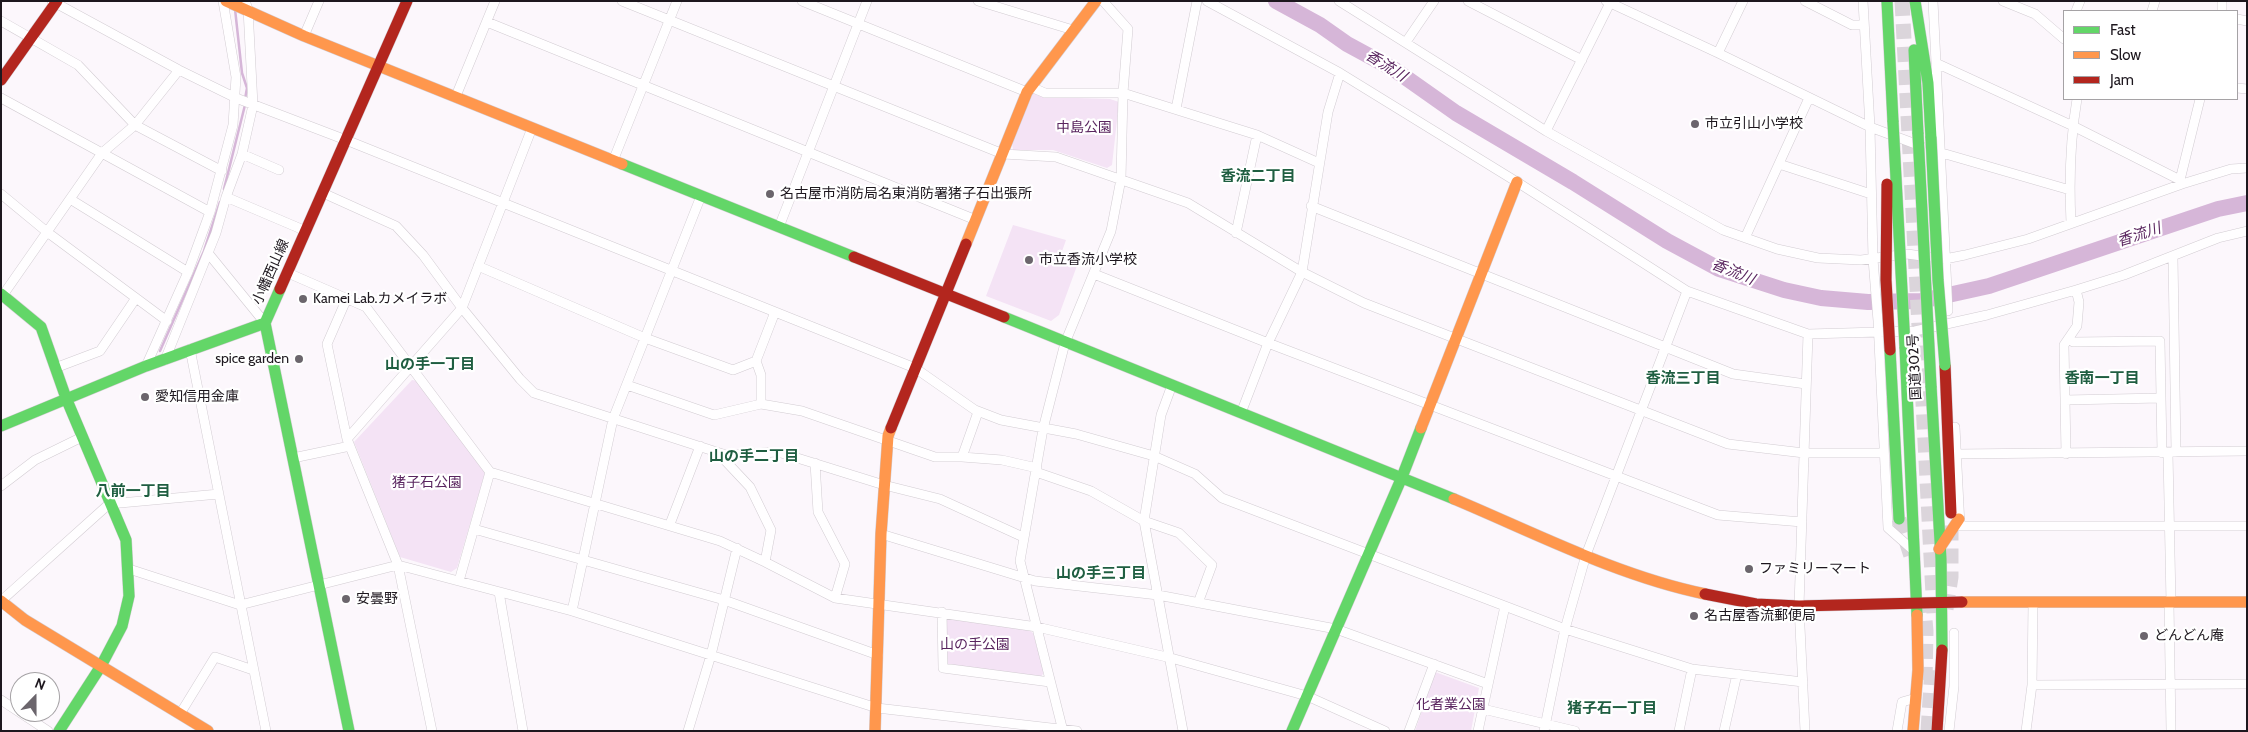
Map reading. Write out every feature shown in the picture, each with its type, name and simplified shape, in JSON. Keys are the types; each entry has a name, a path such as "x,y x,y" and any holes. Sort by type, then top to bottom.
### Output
{"main road":[{"path":"224,1 246,5 304,36 1402,477 1630,573 1677,588 1756,604 1799,606 1917,602 2247,602"},
{"name":"小幡西山線","path":"1,426 146,366 265,323 407,1"},
{"path":"875,731 881,534 888,436 1029,90 1096,1"},
{"name":"国道302号","path":"1887,1 1917,602 1916,698 1913,731"},
{"path":"1913,1 1928,83 1931,138 1940,181 1941,235 1944,259 1945,365 1955,528 1946,536 1939,550"},
{"name":"国道302号","path":"1913,1 1918,134 1943,602 1943,659 1937,731"},
{"path":"1,80 55,2"},
{"path":"1894,143 1887,180 1886,280 1899,519"},
{"path":"1292,731 1402,477 1517,182"},
{"path":"2,296 41,326 66,398 109,504 126,540 129,596 122,626 101,666 59,731"},
{"path":"265,323 349,731"},
{"path":"1,601 24,620 208,731"},
{"path":"1943,659 1954,672"}],"street":[{"path":"146,366 188,272 210,212 233,125 236,77 224,1"},
{"path":"304,36 319,1"},
{"path":"456,96 495,1"},
{"path":"622,1 1003,154 1056,157 1188,203 1302,272 1364,303 1728,444 1804,453 1884,452"},
{"path":"613,161 677,1"},
{"path":"802,1 1029,90 1045,93 1123,93 1257,136 1319,162"},
{"path":"779,228 867,1"},
{"path":"978,1 1073,30"},
{"path":"1063,730 1020,560 1022,537 1043,429 1065,343 1111,231 1121,179 1123,93 1128,29 1103,1"},
{"path":"1176,109 1196,1"},
{"path":"1207,1 1340,73 1517,182 1687,291 1808,334 1879,333 1915,330 1951,320 2034,303 2173,257 2218,238 2247,231"},
{"path":"1339,1 1546,131 1723,230 1776,249 1818,258 1873,259 1907,254 1944,259 1998,248 2181,182 2231,169 2247,168"},
{"path":"1406,42 1434,1"},
{"path":"1468,1 1582,60"},
{"path":"1805,1 1852,24 1864,25"},
{"path":"1863,1 1870,127 1873,259 1879,333 1888,528 1915,552"},
{"path":"1933,1 1944,259 1948,274 1951,320 1956,454 1955,516 1960,526 2247,526"},
{"path":"2003,1 2035,14 2063,38"},
{"path":"55,2 179,70 236,98 346,140 915,368 978,412 1001,420 1076,434 1154,456 1195,474 1222,498 1565,629 1692,669 1803,682"},
{"path":"1546,131 1609,2 1870,127 1940,152 2070,190"},
{"path":"1718,53 1739,3"},
{"path":"165,360 208,253 242,154 253,105 246,5"},
{"path":"1,21 78,65 135,125 222,171"},
{"path":"488,22 976,220"},
{"path":"1936,63 2073,126 2181,182"},
{"path":"2,296 102,153 135,125 179,70"},
{"path":"1241,413 1268,343 1302,272 1311,206 1328,112 1340,73"},
{"path":"1,98 210,212"},
{"path":"1744,238 1809,98"},
{"path":"2071,223 2070,190 2073,126 2077,100"},
{"path":"2181,182 2200,100"},
{"path":"293,458 349,442 411,366 462,308 532,128"},
{"path":"1236,233 1257,136"},
{"path":"242,154 279,170"},
{"path":"1779,164 1871,194"},
{"path":"323,193 396,226 423,255 462,308 520,379 534,393 726,455 778,452 884,485 940,498 1022,537"},
{"path":"1,194 47,232 167,321"},
{"path":"572,611 614,419 701,196"},
{"path":"226,197 306,231"},
{"path":"70,199 188,272"},
{"path":"1311,206 1733,374 1806,384"},
{"path":"208,253 265,323"},
{"path":"2171,731 2169,453 2173,257"},
{"path":"478,266 645,338 733,370 756,362"},
{"path":"288,273 366,307 490,472 595,504 670,524 737,548 835,598 1037,627 1171,658 1306,696 1385,731"},
{"path":"1094,274 1268,343 1718,514 1802,522"},
{"path":"2066,454 2064,345 2077,326 2079,302 2076,290"},
{"path":"1544,727 1565,629 1586,555 1687,291"},
{"path":"55,368 100,351 136,298"},
{"path":"347,298 327,344 349,442 398,565 432,731"},
{"path":"762,404 761,375 756,362 775,312"},
{"path":"1805,731 1799,606 1808,334"},
{"path":"2068,339 2073,342 2160,341 2161,398 2169,453"},
{"path":"190,349 266,731"},
{"path":"627,385 714,415 762,404 802,411 887,442 935,457 1002,460 1036,470 1091,491 1144,521 1179,533 1212,565 1198,603"},
{"path":"1172,385 1161,415 1144,521 1171,658 1183,731"},
{"path":"2065,400 2161,398"},
{"path":"962,457 978,412"},
{"path":"1,486 35,460 82,437"},
{"path":"670,524 700,446"},
{"path":"1956,454 2247,451"},
{"path":"718,452 750,486 772,530 765,562"},
{"path":"814,464 818,512 845,564 835,598"},
{"path":"459,581 490,472"},
{"path":"1,601 109,504 218,494"},
{"path":"474,529 724,600 878,655"},
{"path":"881,534 1025,579 1158,595 1336,629 1488,684"},
{"path":"688,731 711,656 737,548"},
{"path":"129,569 240,605 398,565 572,611 877,708 1077,731"},
{"path":"499,592 522,731"},
{"path":"2026,731 2032,685 2033,603"},
{"path":"1478,731 1505,606"},
{"path":"942,612 942,668 1050,682"},
{"path":"1949,731 1954,672 1954,634"},
{"path":"180,714 215,657 253,670"},
{"path":"1409,731 1434,664"},
{"path":"1679,731 1692,669"},
{"path":"1724,731 1737,674"},
{"path":"2032,685 2247,684"},
{"path":"1897,731 1902,702 1916,698"},
{"path":"1,700 48,731"},
{"path":"1483,709 1544,727 1575,731"}],"green space":[{"name":"中島公園","path":"1030,92 1045,97 1110,99 1119,102 1112,165 1107,168 1053,150 1013,150 1012,143"},
{"path":"1013,225 1066,240 1060,257 1078,263 1059,315 1051,321 986,296"},
{"name":"猪子石公園","path":"412,380 419,381 485,473 457,568 451,572 400,557 354,442"},
{"name":"山の手公園","path":"949,617 1026,628 1033,633 1044,672 1041,677 946,664 947,619"},
{"name":"化者業公園","path":"1435,672 1479,688 1471,731 1415,731"}],"waterway":[{"name":"香流川","path":"1276,1 1320,25 1347,44 1395,70 1456,113 1573,182 1667,241 1719,269 1784,290 1821,298 1868,302 1921,301 1989,286 2218,209 2247,203"},
{"path":"235,9 242,73 247,88 245,99"},
{"path":"224,189 245,105"},
{"path":"160,351 204,251 220,202"}],"tunnel":[{"path":"1902,1 1934,614"},
{"path":"1899,519 1911,556"},
{"path":"1946,609 1951,577 1951,525"},
{"path":"1923,598 1926,631 1925,680"},
{"path":"1928,731 1932,667"}],"traffic: fast":[{"path":"1887,1 1893,122"},
{"path":"1915,1 1928,83 1931,138"},
{"path":"1914,50 1918,134"},
{"path":"1893,122 1905,347"},
{"path":"1918,134 1931,386"},
{"path":"1931,138 1938,280 1945,365"},
{"path":"622,164 854,257"},
{"path":"1,426 146,366 265,323 280,289"},
{"path":"1,294 41,327 66,398 126,540 129,596 122,626 101,666 59,731"},
{"path":"1004,317 1454,499"},
{"path":"265,323 349,731"},
{"path":"1905,347 1917,615"},
{"path":"1890,350 1899,519"},
{"path":"1931,386 1941,559 1942,650"},
{"path":"1292,731 1402,477 1421,428"}],"traffic: slow":[{"path":"226,1 304,36 622,164"},
{"path":"966,244 1027,92 1096,1"},
{"path":"1421,428 1517,182"},
{"path":"875,731 881,534 888,436 891,428"},
{"path":"1454,499 1609,565 1673,586 1705,594"},
{"path":"1939,549 1959,519"},
{"path":"1,601 25,620 208,731"},
{"path":"1962,602 2247,602"},
{"path":"1913,731 1918,670 1917,615"}],"traffic: jam":[{"path":"1,80 57,1"},
{"path":"280,289 407,1"},
{"path":"1887,184 1886,280 1890,350"},
{"path":"891,428 966,244"},
{"path":"854,257 1004,317"},
{"path":"1945,365 1951,513"},
{"path":"1705,594 1756,604 1799,606 1962,602"},
{"path":"1937,731 1942,650"}],"place":[{"name":"市立引山小学校","path":"1695,124"},
{"name":"名古屋市消防局名東消防署猪子石出張所","path":"770,194"},
{"name":"市立香流小学校","path":"1029,260"},
{"name":"Kamei Lab.カメイラボ","path":"303,299"},
{"name":"spice garden","path":"299,359"},
{"name":"愛知信用金庫","path":"145,397"},
{"name":"ファミリーマート","path":"1749,569"},
{"name":"安曇野","path":"346,599"},
{"name":"名古屋香流郵便局","path":"1694,616"},
{"name":"どんどん庵","path":"2144,636"}],"district":[{"name":"香流二丁目","path":"1258,177"},
{"name":"山の手一丁目","path":"430,365"},
{"name":"香流三丁目","path":"1683,379"},
{"name":"香南一丁目","path":"2102,379"},
{"name":"山の手二丁目","path":"754,457"},
{"name":"八前一丁目","path":"133,492"},
{"name":"山の手三丁目","path":"1101,574"},
{"name":"猪子石一丁目","path":"1612,709"}]}
